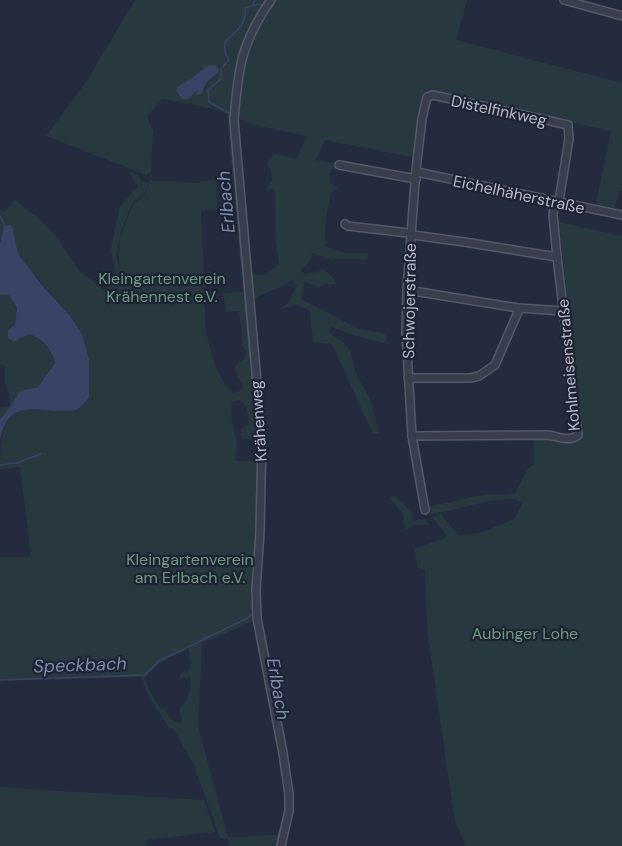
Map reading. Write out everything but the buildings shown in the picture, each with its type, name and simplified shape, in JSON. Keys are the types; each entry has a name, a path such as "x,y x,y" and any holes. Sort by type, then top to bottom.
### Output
{"street":[{"name":"Krähenweg","path":"271,0 254,27 242,57 234,120 262,440 257,618 289,794 289,811 281,846"},
{"path":"564,0 622,16"},
{"name":"Distelfinkweg","path":"431,95 568,125"},
{"name":"Schwojerstraße","path":"425,510 412,436 406,333 410,234 417,158 426,101 431,95"},
{"name":"Kohlmeisenstraße","path":"412,436 549,435 571,439 578,435 553,214 569,139 568,125"},
{"name":"Eichelhäherstraße","path":"339,165 416,176 622,215"},
{"path":"345,224 557,258"},
{"path":"407,290 518,308 563,311"},
{"path":"408,378 470,378 487,371 495,364 518,308"}],"green space":[{"path":"135,0 268,0 254,22 240,54 231,115 249,42 273,0 467,0 456,40 622,83 622,191 619,190 615,208 596,204 611,131 426,91 412,157 325,140 316,160 336,163 340,169 330,170 330,183 338,188 331,193 326,217 325,246 351,253 367,253 369,257 366,260 332,260 312,253 310,261 300,271 306,274 325,270 336,284 318,287 305,282 301,299 359,329 383,333 387,337 385,343 331,327 329,333 344,343 350,351 357,376 371,401 379,433 373,434 332,344 313,342 310,311 300,305 280,309 288,303 297,285 291,280 251,302 265,456 263,461 260,618 202,643 198,726 228,837 278,835 274,846 230,846 228,838 220,838 194,765 173,728 169,728 149,697 141,677 1,681 0,686 0,557 31,556 20,467 0,469 2,435 10,415 24,410 76,410 58,302 18,254 13,237 4,226 0,243 0,209 4,212 15,200 54,234 80,271 105,291 112,283 114,276 110,251 120,206 138,186 128,171 139,175 140,179 148,183 144,194 133,202 122,228 116,255 120,270 120,239 126,221 134,203 145,195 150,180 200,183 200,181 216,180 217,210 201,211 206,334 221,378 232,393 240,391 243,386 237,376 235,366 245,359 246,350 241,345 243,342 239,311 226,312 223,293 245,291 227,114 219,110 162,99 147,116 153,131 151,173 146,175 46,136 86,82","holes":["202,68 218,72 207,82 204,91 194,92 189,98 188,81","237,118 254,125 307,136 296,159 274,154 267,163 271,170 272,181 265,190 275,189 276,243 279,264 265,275 256,275 248,267","240,400 246,408 249,424 241,428 241,436 242,439 259,439 260,461 235,461 237,443 231,417 232,402","188,649 191,665 189,670 180,674 180,678 191,677 189,694 179,708 182,721 178,723 171,719 164,709 161,710 144,677 161,662"]},
{"name":"Aubinger Lohe","path":"559,222 622,236 622,846 466,846 455,822 427,630 425,570 418,568 414,549 445,538 446,534 432,517 441,514 458,535 480,533 514,519 522,504 515,499 490,501 430,515 427,507 487,494 515,493 528,469 534,464 534,438 581,434"},
{"path":"0,295 9,295 17,308 15,325 20,338 30,334 43,342 55,363 38,387 20,391 6,413 0,419 0,407 10,406 10,396 5,383 5,366 0,364"},
{"path":"396,496 412,513 412,521 425,519 430,525 414,525 405,530 403,514 389,497"},
{"path":"0,787 204,800 215,832 146,840 148,846 0,846"}],"water":[{"path":"209,65 215,65 219,69 218,72 207,82 201,94 197,95 196,91 183,100 176,91 177,87"},
{"path":"12,225 18,254 70,316 82,334 89,360 89,397 75,410 31,409 15,413 6,423 0,440 0,419 20,391 38,387 55,363 44,342 30,334 14,342 8,338 8,330 15,325 17,308 9,295 0,295 0,243 4,226"}],"waterway":[{"name":"Erlbach","path":"250,358 231,114 209,102 208,90 221,79 221,69 229,60 225,53 225,42 240,27 244,19 245,8 253,5 255,0"},
{"name":"Erlbach","path":"234,84 238,54 253,20 266,0"},
{"name":"Erlbach","path":"254,5 263,5"},
{"name":"Erlbach","path":"231,114 233,91"},
{"path":"0,216 5,226"},
{"name":"Erlbach","path":"251,362 254,400"},
{"name":"Erlbach","path":"254,403 258,439"},
{"path":"0,465 16,463 41,454"},
{"name":"Erlbach","path":"256,529 258,491"},
{"name":"Erlbach","path":"253,582 256,534"},
{"name":"Erlbach","path":"253,590 254,618"},
{"name":"Speckbach","path":"0,680 145,675 159,661 252,614"},
{"name":"Erlbach","path":"270,703 280,757"},
{"name":"Erlbach","path":"285,788 286,798"},
{"name":"Erlbach","path":"276,846 286,806"}],"park label":[{"name":"Kleingartenverein Krähennest e.V.","path":"162,287"},
{"name":"Kleingartenverein am Erlbach e.V.","path":"190,568"}]}
